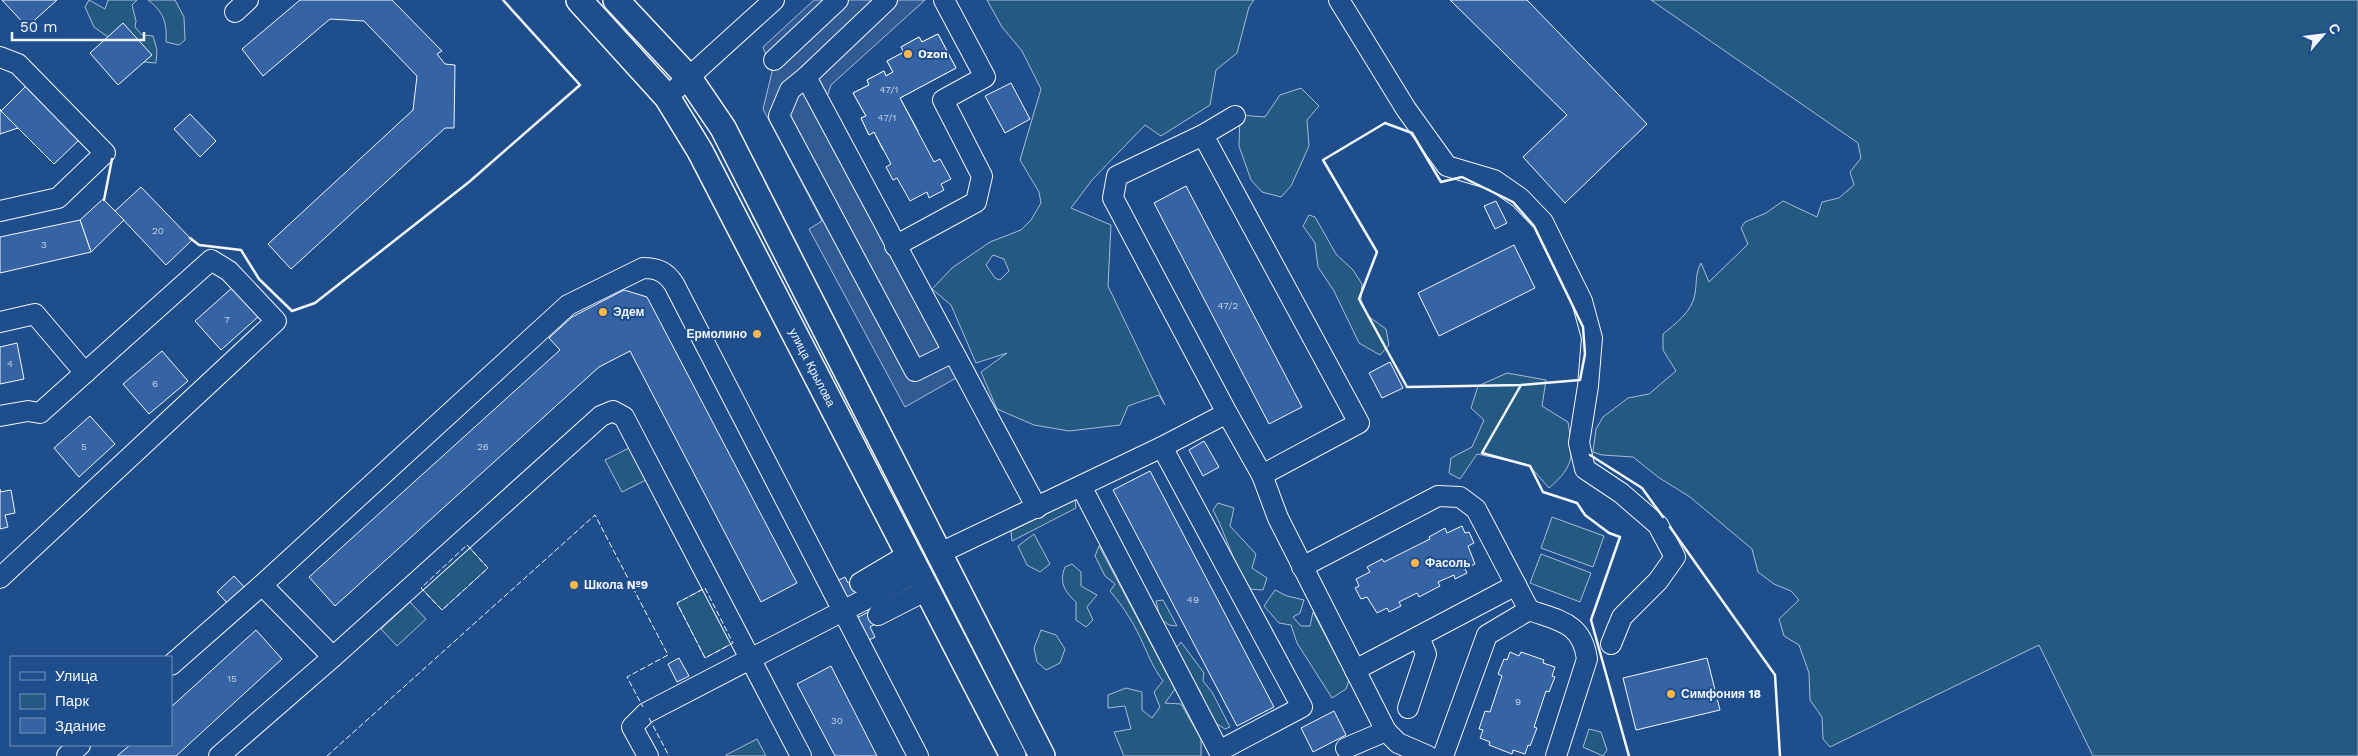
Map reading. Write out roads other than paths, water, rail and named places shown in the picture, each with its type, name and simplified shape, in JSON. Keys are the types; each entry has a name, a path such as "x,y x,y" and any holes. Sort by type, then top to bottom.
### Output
{"main road":[{"name":"улица Крылова","path":"579,0 667,97 700,151 1013,756"},
{"path":"616,0 688,78 723,128 1042,756"}],"street":[{"path":"667,97 774,0"},
{"path":"774,60 838,0"},
{"path":"886,0 790,90 779,116 915,371 953,352"},
{"path":"895,246 976,202 982,176 943,100 985,77 944,0"},
{"path":"1339,0 1406,109 1447,166 1494,180 1526,204 1543,222 1582,302 1592,338 1588,386 1579,443 1584,470 1621,493 1658,525 1674,557 1658,581 1622,617 1611,644"},
{"path":"0,57 18,64 105,153 58,198 0,211"},
{"path":"806,77 1037,508"},
{"path":"1234,116 1203,135 1117,176 1113,198 1262,475 1278,518 1386,731 1398,743 1428,756"},
{"path":"1203,135 1359,424 1262,475"},
{"path":"0,416 28,410 40,413 212,260 230,272 276,321 0,578"},
{"path":"172,664 262,585 568,305 643,268 652,268 668,275 674,284 918,756"},
{"path":"0,322 35,314 85,373"},
{"path":"219,756 333,658 601,416 613,411 624,417 800,756"},
{"path":"938,554 1037,508 1227,413"},
{"path":"1081,486 1220,751 1302,707 1162,447"},
{"path":"1302,567 1438,496 1460,497 1476,509 1529,610 1570,624 1585,644 1587,659 1556,756"},
{"path":"860,583 918,572"},
{"path":"648,756 632,727 646,713 918,572"},
{"path":"878,615 918,572"},
{"path":"262,585 333,658"},
{"path":"1355,670 1516,585"},
{"path":"1443,756 1487,635 1529,610"},
{"path":"1408,708 1426,654 1419,637"},
{"path":"1342,753 1386,731"},
{"path":"67,756 79,746"}],"place":[{"name":"Ozon","path":"908,54"},
{"name":"Эдем","path":"603,312"},
{"name":"Ермолино","path":"757,334"},
{"name":"Фасоль","path":"1415,563"},
{"name":"Школа №9","path":"574,585"},
{"name":"Симфония 18","path":"1671,694"}]}
